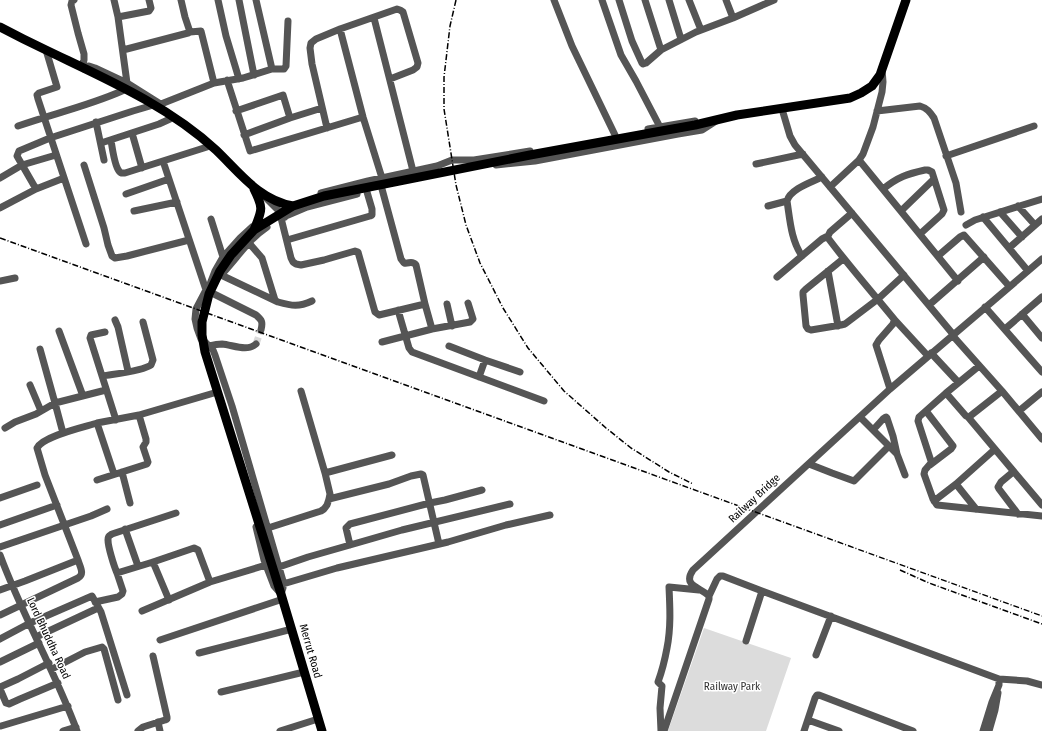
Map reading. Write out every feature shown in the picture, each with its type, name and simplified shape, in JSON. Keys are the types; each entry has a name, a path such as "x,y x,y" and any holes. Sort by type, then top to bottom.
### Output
{"main road":[{"path":"254,230 293,206 324,196 538,153 716,121 737,115 850,98 872,86 880,75 906,0"},
{"path":"0,28 84,68 162,110 185,125 215,150 254,189 268,198 293,206"},
{"path":"254,189 261,208 254,230"},
{"name":"Merrut Road","path":"254,230 220,271 209,294 202,322 202,334 208,359 280,581 282,596 322,731"}],"street":[{"path":"74,0 72,1 71,5 84,58 84,68 94,78 150,106 187,131 207,147 250,188 263,207 271,225"},
{"path":"114,0 118,17 127,83"},
{"path":"118,17 149,11 151,8 149,0"},
{"path":"181,0 190,32"},
{"path":"218,0 226,36 239,79"},
{"path":"238,0 254,75"},
{"path":"256,0 272,69"},
{"path":"554,0 572,46 615,135"},
{"path":"602,0 620,55 636,80 660,127"},
{"path":"619,0 632,41 642,63 646,63 661,50 681,39 732,18 763,2 774,0"},
{"path":"645,0 661,50"},
{"path":"669,0 681,39"},
{"path":"690,0 701,30"},
{"path":"726,0 732,18"},
{"path":"327,128 312,64 310,48 311,42 340,29 397,9 400,10 403,12 418,63 414,70 390,79"},
{"path":"374,18 412,171"},
{"path":"161,104 214,83 239,79 272,69 284,69 286,66 288,21"},
{"path":"340,29 363,117 382,178"},
{"path":"123,50 190,32 201,31 214,83"},
{"path":"46,50 57,85 56,87 37,95 86,244"},
{"path":"84,68 87,66 92,66 127,83 161,104 209,141 247,176 278,210 283,218 293,262 301,266 355,251 358,252 375,312 379,315 425,304"},
{"path":"830,187 859,160 863,154 877,111 883,82 882,69"},
{"path":"227,80 249,150 251,151 363,117"},
{"path":"18,126 105,98 122,91"},
{"path":"236,111 283,95 290,118"},
{"path":"36,189 17,156 19,151 50,138 96,122 132,110 150,106"},
{"path":"877,111 917,106 924,107 930,112 934,118 957,189 961,212"},
{"path":"244,135 322,108"},
{"path":"782,109 790,136 795,145 929,305 953,336 1042,439"},
{"path":"101,143 170,120"},
{"path":"160,640 282,596 274,586 266,565 214,394 195,319 196,309 215,271 224,257 240,238 253,226 278,210 309,196 437,166 452,160 474,160 702,120 716,121"},
{"path":"474,160 477,164 487,166 535,161 702,130 716,121"},
{"path":"96,122 104,160"},
{"path":"946,156 1034,126"},
{"path":"132,133 142,168"},
{"path":"111,140 116,164 120,173 142,168 207,147"},
{"path":"756,164 803,154"},
{"path":"0,178 22,165 56,155"},
{"path":"859,160 958,280"},
{"path":"163,161 189,240 208,287 261,319 263,324 261,330"},
{"path":"84,165 112,256 115,258 127,256 189,240"},
{"path":"883,189 901,176 925,170 932,172 944,210 942,214 920,234"},
{"path":"208,287 221,275 249,242 260,232 283,218 308,207 398,185 403,182 412,171"},
{"path":"802,256 794,241 787,201 794,192 822,177"},
{"path":"0,208 36,189 64,178"},
{"path":"126,194 169,179"},
{"path":"901,211 934,179"},
{"path":"382,189 401,259 404,263 412,262 416,265 432,329"},
{"path":"287,240 372,215 367,192"},
{"path":"966,225 983,217 1042,199"},
{"path":"768,206 787,201"},
{"path":"134,211 177,202"},
{"path":"1018,206 1035,225"},
{"path":"1000,212 1022,237"},
{"path":"777,277 822,239 828,236 830,232 852,213"},
{"path":"983,217 1028,270"},
{"path":"211,219 224,257"},
{"path":"1009,248 1042,219"},
{"path":"938,256 960,236 964,235 1009,286"},
{"path":"828,236 843,259 894,319 958,382"},
{"path":"249,242 262,258 275,300"},
{"path":"929,305 984,257"},
{"path":"843,259 804,292 806,326 808,329 811,330 845,324 878,299 904,275"},
{"name":"Railway Bridge","path":"700,590 690,582 689,575 693,570 890,389 1042,259"},
{"path":"828,271 838,326"},
{"path":"221,275 275,300 293,306 306,304 312,301"},
{"path":"0,281 15,278"},
{"path":"1005,329 1042,297"},
{"path":"382,342 432,329 467,323 473,318 468,303"},
{"path":"447,304 452,326"},
{"path":"985,307 1042,372"},
{"path":"398,310 408,348 412,352 544,401"},
{"path":"1022,314 1042,338"},
{"path":"890,389 876,345 893,324 894,319"},
{"path":"115,320 128,371"},
{"path":"103,376 149,367 152,363 153,360 143,322"},
{"path":"59,331 83,396"},
{"path":"105,332 90,336 116,420"},
{"path":"201,338 213,350 232,406 279,567 280,581 439,544 506,525 550,515"},
{"path":"209,346 223,344 250,348 256,344"},
{"path":"449,346 520,372"},
{"path":"40,349 63,433"},
{"path":"479,377 485,360"},
{"path":"930,465 918,421 919,417 958,382 979,366"},
{"path":"30,385 41,411"},
{"path":"5,428 56,403 106,390"},
{"path":"268,528 321,511 329,499 330,494 325,472 301,391"},
{"path":"968,417 971,417 1002,391"},
{"path":"1019,411 1042,392"},
{"path":"946,393 1042,505"},
{"path":"0,615 78,578 82,573 45,475 37,448 40,443 63,433 97,423 139,415 214,394"},
{"path":"926,411 953,446 925,470 924,474 934,501 937,505 1042,516"},
{"path":"97,480 146,466 148,463 143,447 146,439 139,415"},
{"path":"860,416 897,454"},
{"path":"873,430 883,418 887,418 897,454 905,475"},
{"path":"97,423 130,503"},
{"path":"806,466 854,481 889,446"},
{"path":"934,501 956,484 994,450"},
{"path":"325,472 392,455"},
{"path":"1013,472 1001,482 998,487 1018,514"},
{"path":"329,499 389,484 419,474 423,475 439,544"},
{"path":"956,484 976,509"},
{"path":"0,498 37,485"},
{"path":"350,545 346,528 350,524 482,490"},
{"path":"279,567 350,545 510,504"},
{"path":"0,525 57,505"},
{"path":"0,547 107,510"},
{"path":"0,662 97,605 122,594 123,591 108,539 109,536 125,529 176,513"},
{"path":"125,529 138,566"},
{"path":"117,573 196,548 210,582"},
{"name":"Lord Bhuddha Road","path":"0,555 12,586 58,683 77,729"},
{"path":"0,590 78,560"},
{"path":"153,562 169,600"},
{"path":"142,611 210,582 266,565"},
{"path":"664,731 709,596 720,576 831,616 999,682 1027,681 1042,685"},
{"path":"661,731 660,708 662,686 658,682 668,639 670,610 669,587 700,590 709,596"},
{"path":"746,641 762,591"},
{"path":"0,638 92,596 97,605 127,695"},
{"path":"816,655 831,616"},
{"path":"199,653 292,629"},
{"path":"58,683 9,704 6,703 0,688 18,679 85,652 101,647 104,649 111,645"},
{"path":"104,649 118,700"},
{"path":"138,731 143,727 167,719 153,656"},
{"path":"221,692 304,672"},
{"path":"983,731 999,682"},
{"path":"989,731 997,704 999,682"},
{"path":"804,731 815,698 818,695 913,731"},
{"path":"2,728 68,706"},
{"path":"280,731 318,719"},
{"path":"808,720 839,731"},
{"path":"158,722 160,731"},
{"path":"63,731 77,729"}],"green space":[{"name":"Railway Park","path":"704,628 791,658 766,731 668,731"}],"tunnel":[{"path":"256,344 261,330"}],"railway":[{"path":"456,0 450,26 444,77 444,109 456,185 466,225 480,263 503,308 528,348 564,391 631,448 669,472 693,484"},
{"path":"0,238 1042,616"},
{"path":"900,570 929,583 1042,624"}]}
